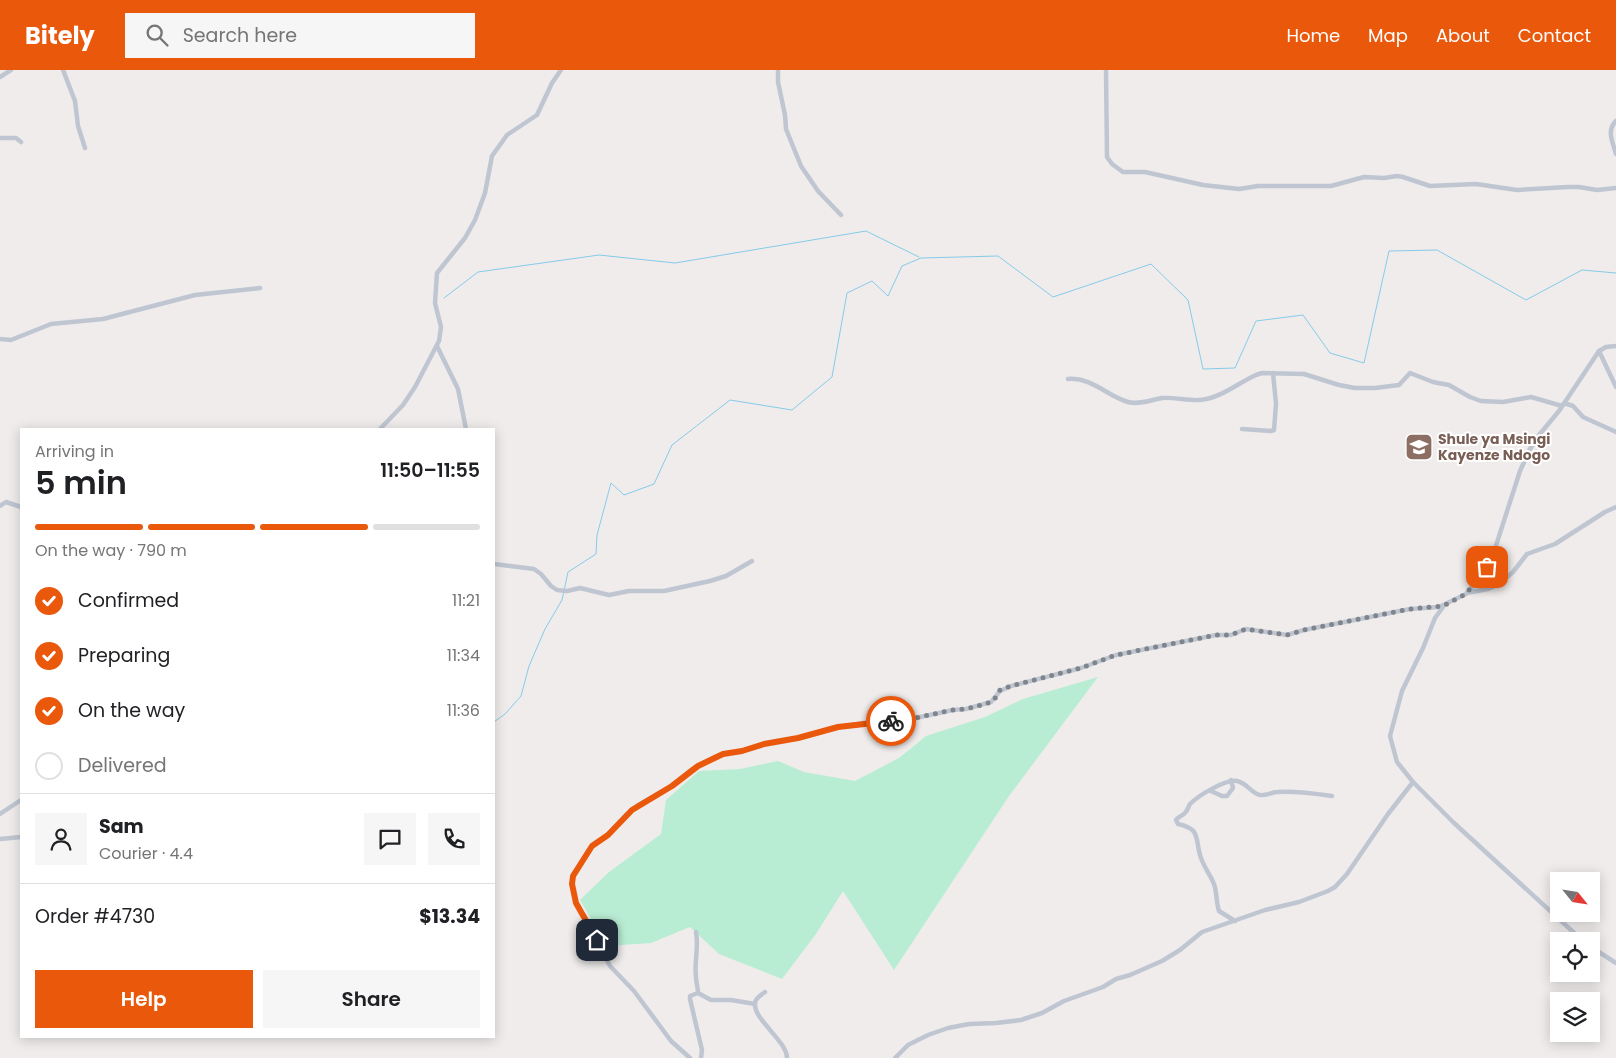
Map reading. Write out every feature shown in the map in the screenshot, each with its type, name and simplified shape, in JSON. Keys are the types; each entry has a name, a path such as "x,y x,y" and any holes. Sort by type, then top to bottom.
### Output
{"street":[{"path":"0,77 10,70"},
{"path":"63,70 75,101 78,126 85,148"},
{"path":"381,428 403,405 420,377 430,355 437,346 441,332 435,303 437,273 465,238 476,220 486,193 490,162 495,150 507,135 537,115 552,83 561,70"},
{"path":"778,70 778,82 786,129 801,166 818,191 841,215"},
{"path":"1106,70 1107,157 1112,164 1123,172 1145,172 1203,185 1239,189 1258,186 1331,186 1364,177 1384,178 1397,176 1430,186 1476,184 1517,190 1568,187 1597,190 1616,188"},
{"path":"1616,122 1610,132 1616,154"},
{"path":"0,138 16,138 20,142"},
{"path":"0,339 11,340 51,324 103,319 195,295 260,288"},
{"path":"437,346 458,390 466,428"},
{"path":"1466,594 1484,572 1492,558 1520,471 1530,448 1599,351 1606,347 1616,346"},
{"path":"1599,351 1616,387"},
{"path":"1242,429 1274,430 1276,404 1273,373"},
{"path":"1068,379 1084,380 1121,399 1134,403 1170,398 1206,399 1222,393 1256,374 1273,373 1312,376 1339,385 1364,389 1399,385 1410,373 1432,382 1449,384 1470,397 1481,401 1503,402 1531,397 1573,406 1583,417 1616,432"},
{"path":"0,506 6,502 20,507"},
{"path":"690,1058 671,1041 634,991 610,966 576,903 572,884 573,876 592,846 608,835 632,810 672,786 698,766 723,754 798,738 828,729 863,723 910,719 950,710 969,708 991,702 1000,690 1011,686 1081,668 1116,655 1216,635 1231,635 1246,629 1290,635 1304,630 1400,611 1443,606 1466,594 1500,584 1513,572 1527,554 1555,544 1616,507"},
{"path":"495,564 534,569 542,574 551,586 557,590 563,591 580,588 609,595 629,591 664,591 710,581 726,576 752,561"},
{"path":"1443,606 1435,618 1402,691 1390,736 1397,762 1413,782 1454,823 1573,932"},
{"path":"1236,921 1219,910 1216,889 1203,863 1199,844 1194,833 1186,825 1176,822 1177,818 1186,812 1189,805 1198,798 1222,783 1231,780 1241,782 1255,793 1261,795 1280,792 1332,796"},
{"path":"1211,791 1227,796 1233,788 1231,780"},
{"path":"894,1058 908,1045 948,1028 969,1024 1021,1020 1042,1013 1071,998 1103,987 1116,979 1130,975 1162,960 1180,950 1202,932 1265,910 1306,900 1336,887 1413,782"},
{"path":"0,814 20,801"},
{"path":"0,839 20,837"},
{"path":"696,932 698,940 695,976 698,993"},
{"path":"1600,953 1616,963"},
{"path":"765,992 756,1000 755,1004 762,1021 786,1051 787,1058"},
{"path":"701,1058 702,1050 690,996 698,993 711,1000 731,1000 755,1004"}],"green space":[{"path":"1098,677 1009,796 894,970 843,891 816,934 782,979 719,954 690,927 651,943 607,946 580,900 609,872 661,834 666,800 699,771 740,769 778,761 804,772 855,781 899,758 926,736 985,717 1023,699"}],"waterway":[{"path":"444,298 478,272 599,255 675,263 866,231 919,257"},
{"path":"495,721 505,714 521,696 529,666 545,629 562,600 568,572 596,554 597,535 611,483 624,495 654,484 672,445 730,400 792,410 832,377 847,293 872,281 888,296 902,266 921,258 998,256 1053,297 1151,264 1188,300 1203,369 1235,368 1256,321 1303,315 1330,353 1364,363 1389,251 1437,250 1526,300 1582,270 1616,273"}],"way so far":[{"path":"891,721 986,704 994,700 1000,690 1030,680 1088,666 1110,656 1138,652 1216,635 1231,635 1246,629 1290,635 1304,630 1410,609 1443,606 1466,594 1487,567"}],"place":[{"name":"Shule ya Msingi Kayenze Ndogo","path":"1419,447"}],"route":[{"path":"597,940 576,903 572,884 573,876 592,846 608,835 638,805 672,786 698,766 723,754 798,738 838,727 891,721"}]}
